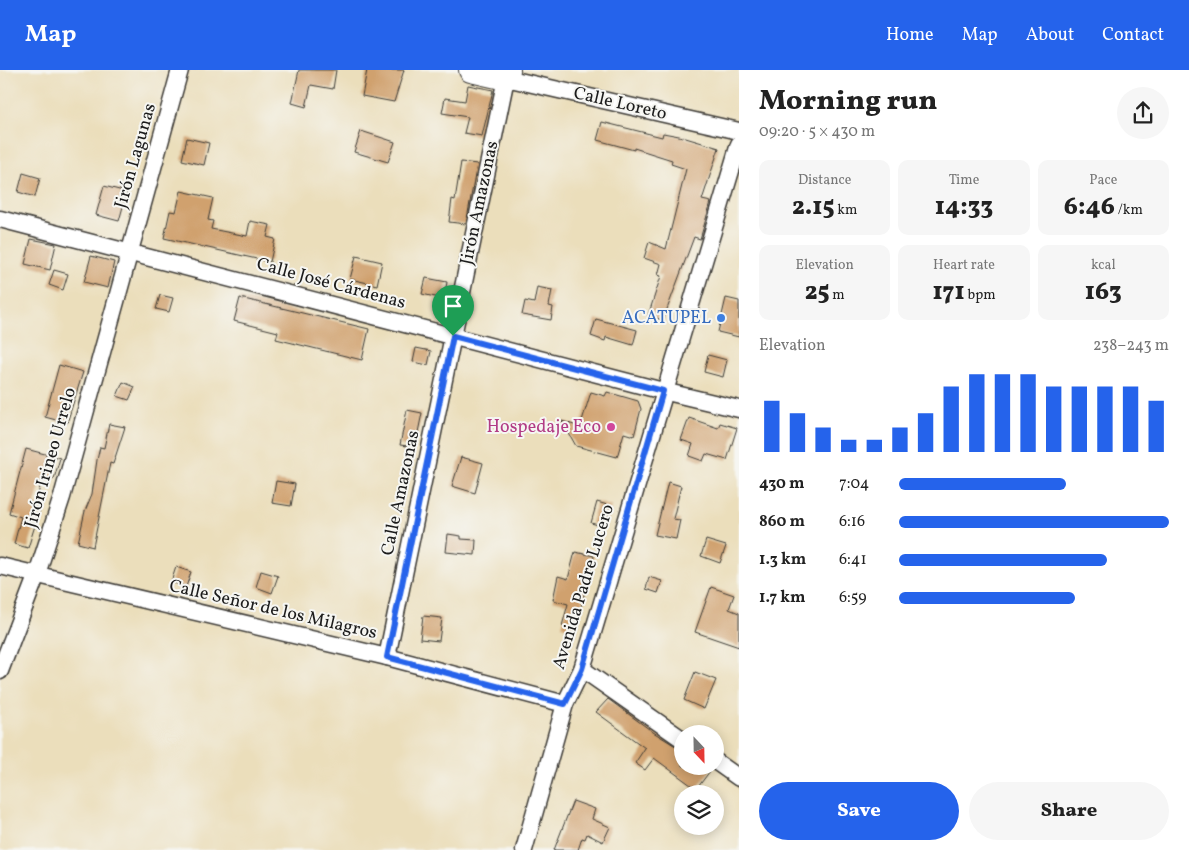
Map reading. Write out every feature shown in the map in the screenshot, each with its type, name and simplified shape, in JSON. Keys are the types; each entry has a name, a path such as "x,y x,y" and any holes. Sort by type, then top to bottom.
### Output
{"street":[{"name":"Jirón Lagunas","path":"129,252 180,70"},
{"name":"Calle Loreto","path":"471,70 507,74 739,132"},
{"name":"Jirón Amazonas","path":"453,336 507,74"},
{"name":"Avenida Padre Lucero","path":"524,850 565,704 582,669 663,391 739,144"},
{"name":"Calle José Cárdenas","path":"0,219 739,409"},
{"name":"Jirón Irineo Urrelo","path":"0,671 37,574 62,497 129,252"},
{"name":"Calle Amazonas","path":"387,657 453,336"},
{"name":"Calle Señor de los Milagros","path":"0,566 387,657 565,704"},
{"path":"582,669 674,733"},
{"path":"724,767 739,778"}],"building":[{"path":"299,70 336,70 333,89 311,85 306,107 292,103"},
{"path":"367,70 404,70 394,102 362,96"},
{"path":"468,85 493,90 482,136 464,133 468,117 442,113 445,98 465,101"},
{"path":"602,122 662,137 663,133 679,136 719,148 702,200 711,202 700,239 694,237 663,320 648,316 661,276 658,275 661,264 644,258 649,242 666,249 686,169 671,164 672,160 634,148 634,150 597,140"},
{"path":"361,131 395,142 388,162 354,152"},
{"path":"187,138 209,143 204,165 182,160"},
{"path":"461,162 477,164 466,224 449,222 452,199 455,200"},
{"path":"23,173 40,178 35,197 18,192"},
{"path":"104,186 127,192 119,221 96,215"},
{"path":"181,191 213,198 208,220 213,221 211,229 247,236 250,221 270,225 267,237 275,239 270,262 164,238 170,211 176,212"},
{"path":"31,239 56,244 50,270 25,264"},
{"path":"91,256 114,262 108,288 84,282"},
{"path":"356,256 382,262 377,285 350,279"},
{"path":"54,270 68,274 63,290 49,285"},
{"path":"426,278 447,282 444,299 422,294"},
{"path":"537,287 552,290 549,306 553,307 551,320 522,315 525,301 534,303"},
{"path":"160,295 173,298 169,312 156,309"},
{"path":"240,298 369,329 362,360 276,339 278,332 234,321"},
{"path":"726,298 739,301 739,337 718,332"},
{"path":"596,319 637,330 633,345 606,337 605,341 591,336"},
{"path":"416,348 431,351 428,365 413,362"},
{"path":"708,355 727,360 723,377 704,372"},
{"path":"59,365 83,372 67,423 45,417"},
{"path":"123,382 135,387 129,400 117,396"},
{"path":"591,392 605,396 607,392 638,401 641,409 634,436 624,433 617,457 576,446 562,421 580,427"},
{"path":"407,410 422,413 415,447 400,445"},
{"path":"689,418 718,428 720,423 737,428 727,460 706,454 703,461 689,456 693,444 681,440"},
{"path":"109,424 125,427 113,464 110,463 93,547 78,543 85,511 92,494 100,447 104,448"},
{"path":"26,449 60,458 54,479 43,477 35,504 41,506 28,548 14,544 21,517 9,513"},
{"path":"461,457 483,463 475,493 452,486"},
{"path":"276,481 295,484 291,506 272,503"},
{"path":"668,482 681,486 673,519 680,520 676,539 655,535"},
{"path":"597,502 611,506 605,527 591,523"},
{"path":"448,534 461,536 461,539 476,540 475,555 446,552"},
{"path":"706,540 726,546 720,563 701,556"},
{"path":"575,552 594,556 575,630 562,626 568,604 553,600 558,576 568,579"},
{"path":"176,567 191,572 186,587 171,582"},
{"path":"261,571 278,576 272,593 256,587"},
{"path":"649,577 662,581 658,593 646,589"},
{"path":"711,587 734,595 729,609 739,613 739,647 695,632"},
{"path":"423,616 442,618 439,641 420,639"},
{"path":"695,672 716,680 704,709 684,700"},
{"path":"608,699 674,745 674,773 654,758 645,770 635,763 645,748 596,712"},
{"path":"677,775 707,775 700,785 691,785"},
{"path":"573,801 595,809 592,819 610,827 603,842 587,834 585,839 582,838 578,850 554,850"}],"place":[{"name":"ACATUPEL","path":"721,318"},
{"name":"Hospedaje Eco","path":"611,427"}],"route":[{"path":"453,336 663,391 582,669 565,704 387,657 453,336"}]}
